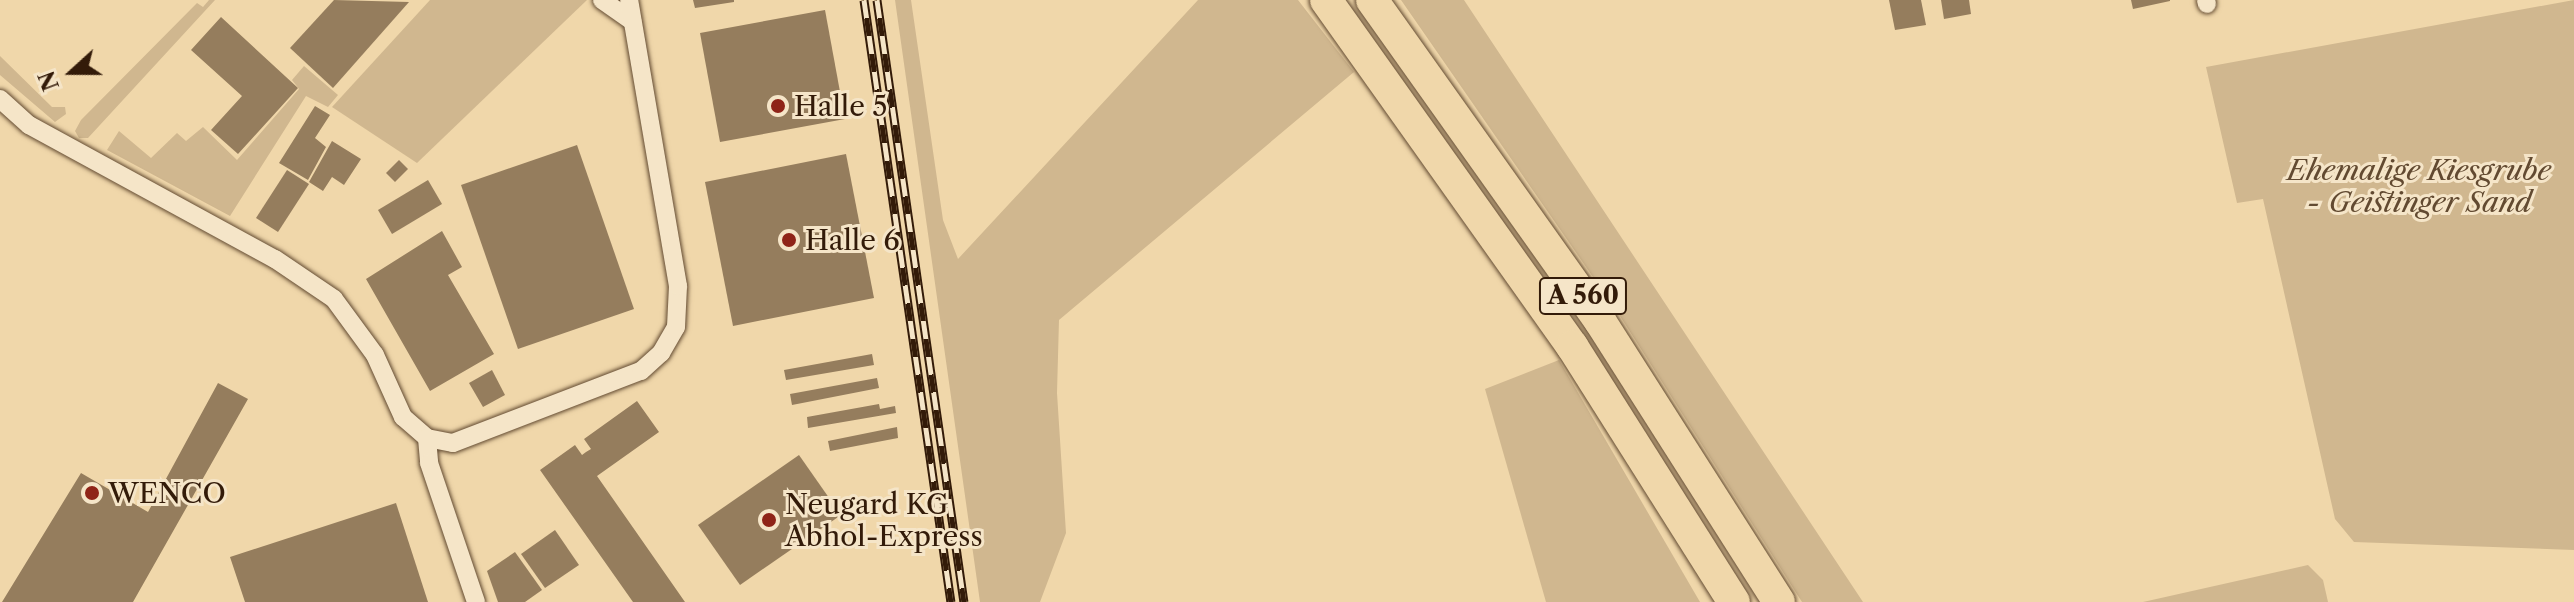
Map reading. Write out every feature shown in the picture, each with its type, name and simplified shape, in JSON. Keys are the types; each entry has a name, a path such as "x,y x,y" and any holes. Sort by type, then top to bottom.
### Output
{"highway":[{"name":"A 560","path":"1326,0 1572,346 1734,602"},
{"name":"A 560","path":"1372,0 1600,321 1779,602"}],"street":[{"path":"602,0 632,21"},
{"path":"0,99 29,125 275,259 334,299 375,355 403,417 427,438 453,443 641,371 661,353 676,327 678,286 629,0"},
{"path":"427,438 429,463 476,602"}],"green space":[{"path":"209,0 215,0 88,138 79,138 75,131 81,120 197,3 203,7"},
{"path":"430,0 587,0 417,163 332,107"},
{"path":"895,0 911,0 943,220 958,259 1198,0 1298,0 1354,72 1059,320 1057,393 1066,533 1040,602 980,602"},
{"path":"1401,0 1464,0 1863,602 1802,602 1620,316"},
{"name":"Ehemalige Kiesgrube - Geistinger Sand","path":"2574,0 2574,550 2354,542 2335,519 2263,199 2237,203 2206,67"},
{"path":"0,56 52,107 65,107 66,114 55,122 0,75"},
{"path":"304,66 338,95 328,107 306,96 230,216 107,150 119,131 151,158 177,133 186,141 203,127 237,160 299,89 292,80"},
{"path":"1559,360 1700,602 1546,602 1485,389"},
{"path":"2308,565 2323,580 2328,602 2143,602"}],"building":[{"path":"334,0 409,2 333,88 290,48"},
{"path":"693,0 734,0 734,2 695,8"},
{"path":"1889,0 1921,0 1926,25 1895,30"},
{"path":"1941,0 1969,0 1971,14 1944,19"},
{"path":"2131,0 2170,0 2170,1 2133,9"},
{"path":"825,10 845,119 720,142 700,33"},
{"path":"221,17 298,88 238,154 211,130 242,96 191,50"},
{"path":"315,106 330,115 315,138 326,147 308,180 279,163"},
{"path":"332,141 361,159 344,185 332,177 323,191 309,182"},
{"path":"577,145 634,309 518,349 461,185"},
{"name":"Halle 6","path":"846,154 874,298 733,326 705,182"},
{"path":"399,160 408,169 395,182 386,173"},
{"path":"287,170 309,184 278,232 256,218"},
{"path":"428,180 442,204 392,234 378,210"},
{"path":"442,231 462,267 448,275 494,354 430,391 366,279"},
{"path":"872,354 874,365 786,380 784,370"},
{"path":"492,370 505,395 483,407 469,383"},
{"path":"877,378 879,388 792,405 790,394"},
{"name":"WENCO","path":"218,383 248,399 133,602 2,602 81,473 148,512"},
{"path":"637,401 659,432 597,476 685,602 633,602 540,470 575,445 582,455 591,449 584,439"},
{"path":"879,404 880,409 895,406 896,413 808,428 807,417"},
{"path":"897,427 898,438 830,451 828,441"},
{"name":"Neugard KG Abhol-Express","path":"799,455 841,515 740,585 698,525"},
{"path":"396,503 428,602 245,602 230,557"},
{"path":"555,530 579,565 545,588 521,554"},
{"path":"515,552 542,590 525,602 498,602 487,571"}],"railway":[{"path":"864,0 951,602"},
{"path":"877,0 964,602"}],"place":[{"name":"Halle 5","path":"778,106"},
{"name":"Halle 6","path":"789,240"},
{"name":"WENCO","path":"92,493"},
{"name":"Neugard KG Abhol-Express","path":"769,520"}]}
